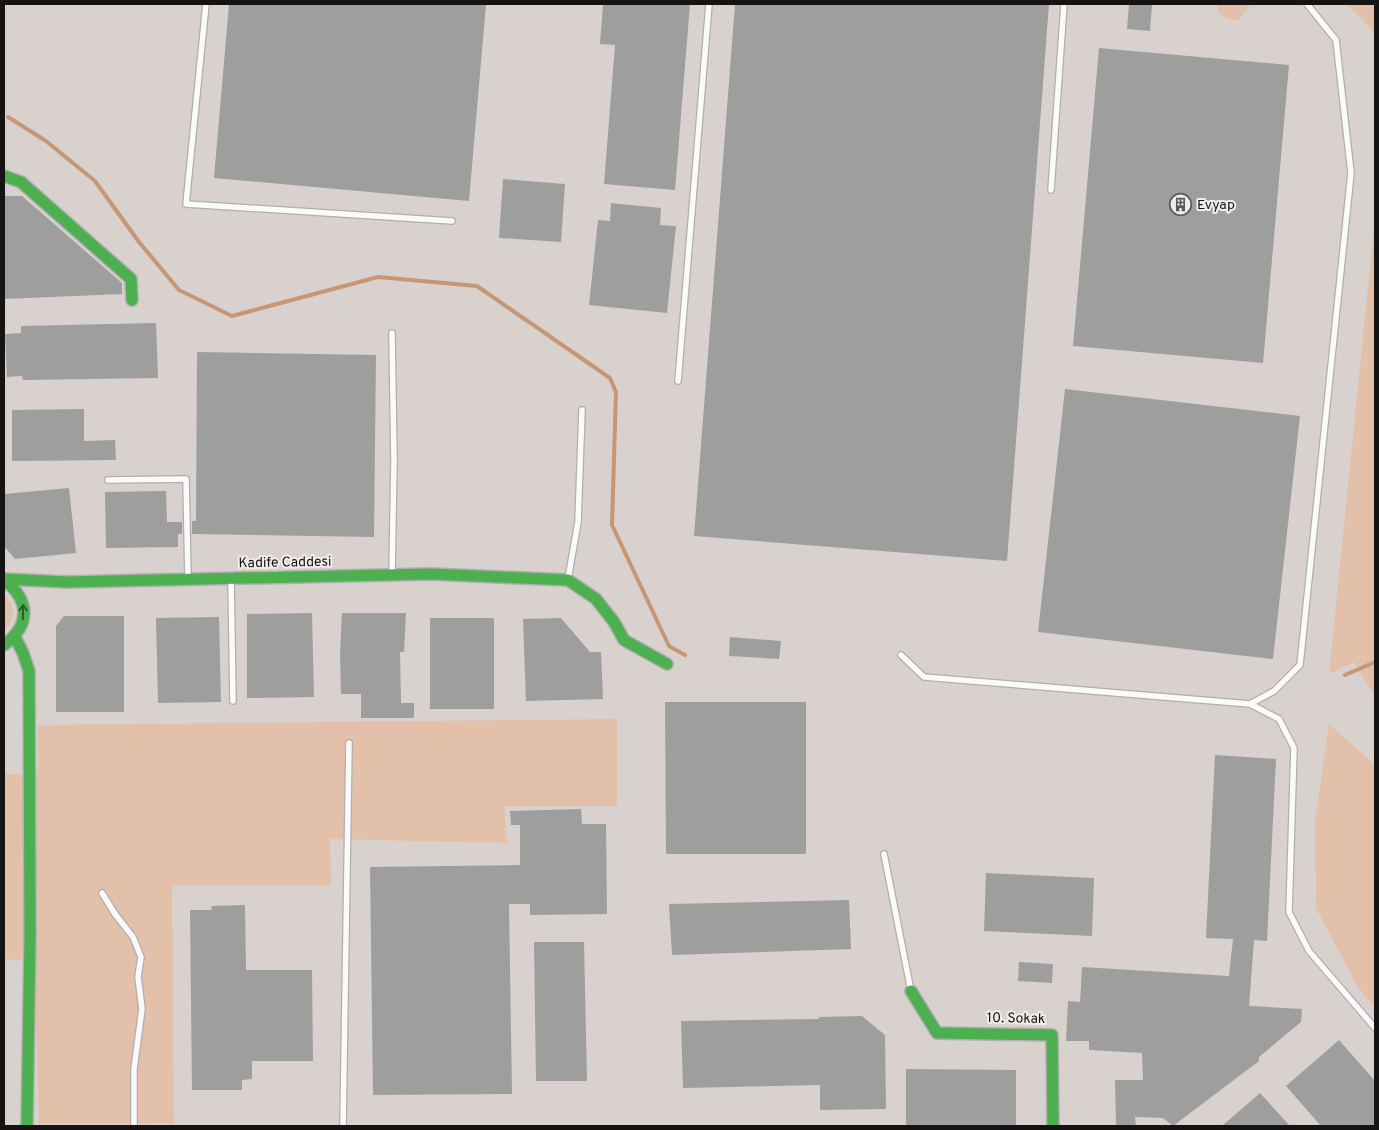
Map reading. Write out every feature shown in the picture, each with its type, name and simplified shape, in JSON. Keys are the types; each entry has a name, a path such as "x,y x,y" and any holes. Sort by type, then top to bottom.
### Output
{"street":[{"path":"4,176 21,182 131,279 132,300"},
{"name":"Kadife Caddesi","path":"4,580 67,582 431,574 568,580"},
{"path":"4,580 12,585 20,594 24,605 22,627 15,637 4,645"},
{"path":"568,580 596,599 614,622 624,640 667,664"},
{"path":"15,637 29,671 30,937 27,1126"},
{"name":"10. Sokak","path":"911,991 937,1033 1052,1034 1053,1126"}],"lane":[{"path":"206,4 186,204 452,221"},
{"path":"678,381 709,4"},
{"path":"1051,190 1064,4"},
{"path":"1250,704 1274,691 1300,665 1351,173 1336,40 1307,4"},
{"path":"392,334 394,461 392,575"},
{"path":"568,580 578,522 582,410"},
{"path":"108,480 186,479 188,580"},
{"path":"231,579 233,701"},
{"path":"901,656 924,677 1250,704 1279,719 1294,748 1289,912 1309,951 1375,1028"},
{"path":"343,1126 349,743"},
{"path":"884,854 911,991"},
{"path":"102,893 133,937 141,957 138,977 142,1009 134,1069 134,1126"}],"shaded area":[{"path":"4,4 1375,4 1375,1126 4,1126"},
{"path":"1217,4 1248,4 1249,7 1238,20 1227,19 1218,12"},
{"path":"1347,4 1375,4 1375,33"},
{"path":"1375,218 1375,697 1354,662 1329,674"},
{"path":"4,594 8,598 13,612 11,622 4,630"},
{"path":"617,719 617,806 504,806 507,843 330,839 331,885 172,885 174,1123 39,1124 34,961 4,959 4,774 38,774 38,725"},
{"path":"1329,724 1375,765 1375,1007 1358,988 1316,908 1315,822"}],"building":[{"path":"229,4 486,4 469,201 214,178"},
{"path":"603,4 690,4 675,190 604,184 615,45 600,44"},
{"path":"735,4 1049,4 1007,561 694,536"},
{"path":"1129,4 1152,4 1150,31 1127,29"},
{"name":"Evyap","path":"1099,48 1289,65 1263,363 1073,346"},
{"path":"503,179 565,184 561,242 499,238"},
{"path":"4,196 22,196 122,283 122,294 4,299"},
{"path":"611,203 661,208 660,225 676,226 667,313 589,305 598,220 610,221"},
{"path":"156,323 158,378 23,380 22,376 7,377 5,334 21,333 21,326"},
{"path":"197,352 376,355 374,537 192,534 192,521 196,521"},
{"path":"1065,389 1300,416 1273,659 1038,632"},
{"path":"84,409 84,441 115,440 116,460 12,461 12,410"},
{"path":"69,488 76,553 15,559 4,546 4,494"},
{"path":"166,491 167,522 182,522 182,534 178,534 178,547 106,548 105,492"},
{"path":"312,613 314,697 247,698 247,614"},
{"path":"342,613 406,613 404,652 400,652 401,703 414,703 414,718 361,718 361,694 341,694 340,653"},
{"path":"64,616 124,616 124,712 56,712 56,626"},
{"path":"219,617 221,702 158,703 156,618"},
{"path":"430,618 494,618 494,709 430,709"},
{"path":"561,618 590,652 601,652 603,699 526,701 523,619"},
{"path":"730,637 781,641 779,659 729,656"},
{"path":"665,702 806,702 806,854 666,854"},
{"path":"1215,755 1276,759 1267,941 1254,940 1249,1006 1302,1009 1301,1022 1259,1057 1259,1061 1173,1126 1163,1118 1135,1117 1136,1126 1116,1126 1115,1080 1143,1080 1142,1053 1089,1050 1089,1041 1066,1041 1068,1001 1080,1002 1082,967 1229,976 1233,939 1206,938"},
{"path":"581,809 582,824 606,824 607,914 530,915 530,904 509,904 512,1094 373,1095 370,867 520,865 520,825 511,825 510,811"},
{"path":"986,873 1094,878 1092,936 984,931"},
{"path":"849,900 851,949 672,955 669,904"},
{"path":"245,905 246,970 312,970 313,1061 252,1061 252,1079 242,1080 242,1090 192,1090 190,910 212,910 211,906"},
{"path":"534,942 584,942 587,1081 536,1081"},
{"path":"1019,962 1053,964 1052,983 1018,981"},
{"path":"862,1016 885,1035 886,1109 820,1110 820,1085 683,1088 681,1021 819,1019 819,1017"},
{"path":"1339,1040 1375,1081 1375,1126 1321,1126 1286,1086"},
{"path":"906,1069 1016,1070 1016,1126 906,1126"},
{"path":"1260,1093 1290,1126 1222,1126"}],"waterway":[{"path":"8,117 46,141 95,181 139,242 179,290 232,316 378,277 477,286 610,378 616,392 612,525 669,646 685,655"},
{"path":"1345,675 1375,662"}],"traffic: fast":[{"path":"4,176 21,182 131,279 132,300"},
{"path":"4,579 67,582 431,574 568,580 596,599 614,622 624,640 667,664"},
{"path":"4,580 19,596 24,612 23,621 19,629 4,645"},
{"path":"15,637 29,671 30,937 27,1126"},
{"path":"911,991 937,1033 1052,1035 1053,1126"}],"place":[{"name":"Evyap","path":"1181,205"}]}
